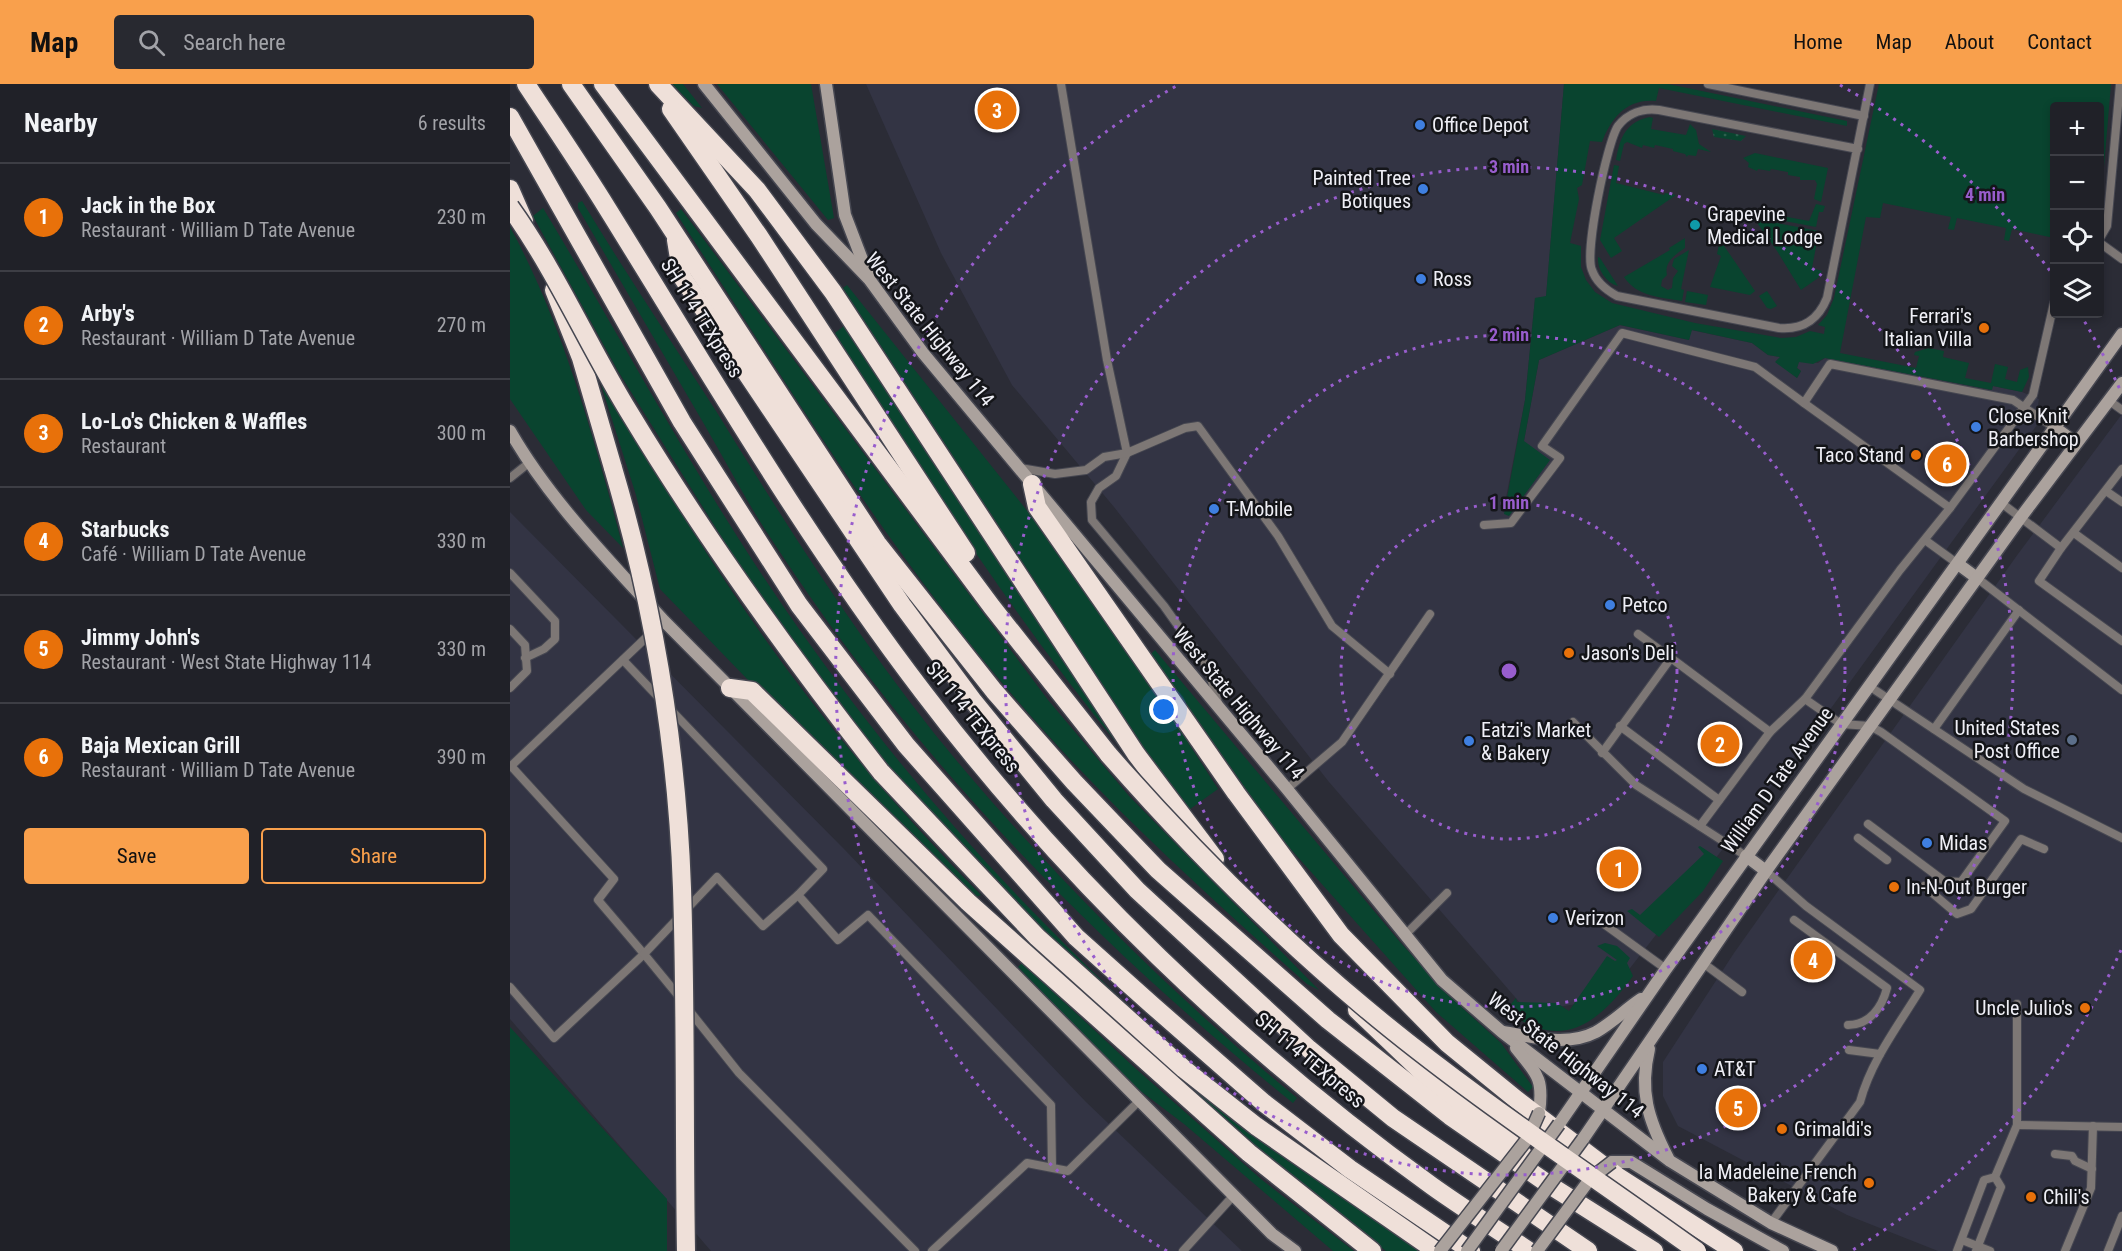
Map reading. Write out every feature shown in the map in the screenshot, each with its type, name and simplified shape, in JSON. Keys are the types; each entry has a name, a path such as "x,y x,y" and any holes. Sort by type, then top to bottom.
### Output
{"highway":[{"name":"SH 114 TEXpress","path":"526,84 604,203 754,446 835,569 933,706 1028,819 1112,909 1181,977 1289,1074 1434,1187 1529,1251"},
{"path":"571,84 675,234 877,543 994,691 1074,782 1158,870 1328,1020 1450,1116 1551,1186 1654,1251"},
{"path":"603,84 975,584 1109,755 1207,862 1262,916 1364,1007 1518,1124 1697,1251"},
{"path":"652,84 759,236 888,432 968,557 975,584"},
{"path":"658,84 727,156 789,231 864,336 1136,754 1218,864 1303,959 1423,1073 1514,1145 1551,1186"},
{"path":"510,117 682,422 799,605 906,745 1077,937 1144,998 1264,1103 1350,1169 1469,1251"},
{"path":"510,189 581,358 637,551 656,652 672,764 682,887 686,1251"},
{"path":"510,207 628,411 694,516 754,606 881,772 1037,937 1184,1069 1256,1126 1438,1251"},
{"name":"SH 114 TEXpress","path":"675,234 682,277 858,541 974,702 1054,800 1137,890 1309,1049 1393,1118 1588,1251"},
{"path":"1032,484 1037,507 1236,793 1341,935 1447,1042 1517,1100 1617,1176 1734,1251"},
{"path":"730,688 752,691 968,902 1248,1153 1372,1251"}],"main road":[{"name":"West State Highway 114","path":"704,84 816,224 869,279 923,354 1221,713 1287,789 1442,980 1502,1032 1670,1161 1772,1222 1832,1251"},
{"path":"826,84 845,215 869,279"},
{"name":"William D Tate Avenue","path":"1469,1251 1746,856 2122,334"},
{"path":"1501,1251 1603,1111 1766,871 2021,517 2122,383"},
{"path":"2055,428 2076,443"},
{"path":"510,431 530,462 602,553 664,621 1272,1234 1295,1251"},
{"path":"1958,564 1977,578"},
{"path":"1746,856 1766,871"},
{"path":"1502,1032 1560,1041 1578,1039 1595,1033 1648,995"},
{"path":"1438,1251 1528,1138 1539,1113 1542,1090 1536,1073 1502,1032"},
{"path":"1651,1039 1643,1071 1643,1093 1655,1134 1670,1161"},
{"path":"1537,1251 1590,1179 1612,1162 1631,1162 1783,1251"}],"lane":[{"path":"1061,84 1107,360 1127,453 1116,476 1099,488 1091,502 1092,520 1164,606 1208,668 1221,713"},
{"path":"1708,84 1864,116"},
{"path":"1858,149 1659,110 1639,111 1627,117 1613,135 1589,243 1591,270 1598,281 1617,296 1779,328 1793,330 1805,326 1822,310 1827,298 1858,149 1870,84"},
{"path":"2104,232 2107,226 2120,84"},
{"path":"2104,243 2122,259"},
{"path":"1700,826 1770,732 1805,699 2024,408 2035,389 2052,318"},
{"path":"1484,525 1510,523 1560,458 1542,446 1622,333 1755,367 1950,508"},
{"path":"1804,403 1830,364 2013,400 2055,428"},
{"path":"2108,400 2122,410"},
{"path":"1018,468 1055,474 1086,470 1104,457 1127,453 1185,428 1198,426 1278,536 1332,626 1390,674"},
{"path":"510,478 530,462"},
{"path":"2122,469 2061,548 2039,581 2122,641"},
{"path":"2106,490 2122,502"},
{"path":"2000,502 2061,548"},
{"path":"2074,533 2122,568"},
{"path":"1925,540 1958,564"},
{"path":"510,573 555,621 555,639 544,649 525,658"},
{"path":"1977,578 2122,690"},
{"path":"1934,729 2019,610"},
{"path":"1287,789 1342,742 1430,614"},
{"path":"664,621 510,767 614,879 598,900 739,1073 915,1251"},
{"path":"510,629 525,645 527,671 510,688"},
{"path":"1638,634 1770,732"},
{"path":"1602,753 1671,658"},
{"path":"510,987 554,1038 644,954 717,877 763,926 823,869 623,660"},
{"path":"1869,686 2024,789 2122,838"},
{"path":"1805,699 1841,724 1870,726 1916,755 2005,821 1960,882 1944,880 1868,824"},
{"path":"1573,722 1636,785 1746,856"},
{"path":"1620,726 1719,800"},
{"path":"1858,838 1887,860"},
{"path":"1924,886 1957,914 1962,914 1971,909 2020,839 2044,849"},
{"path":"1766,871 1806,906 1920,990 1880,1054 1865,1082 1860,1102 1772,1222"},
{"path":"1405,935 1448,893"},
{"path":"798,895 838,940 867,915 1051,1105 1052,1167"},
{"path":"1794,920 1887,988 1869,1020 1860,1025 1848,1025"},
{"path":"1604,924 1666,969"},
{"path":"1703,963 1742,992"},
{"path":"1995,1177 2017,1125 2017,1004"},
{"path":"1849,1050 1880,1054"},
{"path":"932,1251 1027,1163 1068,1171 1139,1101"},
{"path":"2017,1125 2122,1127"},
{"path":"2065,1251 2091,1188 2093,1126"},
{"path":"2055,1154 2072,1156 2075,1161 2092,1169"},
{"path":"1957,1251 1984,1180 1995,1177"},
{"path":"1976,1249 2001,1187 1995,1177"},
{"path":"1183,1251 1234,1195"},
{"path":"2108,1251 2122,1216"},
{"path":"1962,1240 1976,1249 1990,1251"}],"path":[{"path":"1577,1047 1578,1071"},
{"path":"1626,1108 1628,1103 1637,1102"}],"shaded area":[{"path":"866,84 1564,84 1546,297 1535,298 1525,400 1503,513 1524,441 1539,360 1620,325 1689,340 1691,330 1752,343 1768,355 1780,357 1776,361 1797,378 1801,371 1797,368 1799,361 1818,363 1825,358 1991,390 1993,386 2022,392 2039,399 2038,405 2047,411 1813,733 1606,999 1528,1012 1329,782 1114,507 1012,385 941,253"},
{"path":"2122,414 2122,1251 1938,1251 1847,1215 1678,1126 1663,1096 1663,1062 1734,953 2018,554"},
{"path":"510,512 845,850 1086,1102 1242,1251 711,1251 510,1019"}],"green space":[{"path":"672,84 683,84 702,108 694,106"},
{"path":"717,84 811,84 834,218 828,220"},
{"path":"1564,84 1668,84 1847,121 1847,126 1659,88 1656,101 1646,101 1629,106 1615,118 1602,142 1590,141 1582,185 1577,188 1579,199 1570,243 1581,246 1581,267 1586,280 1595,292 1612,303 1695,323 1781,338 1796,337 1810,331 1824,334 1825,327 1818,325 1827,315 1834,298 1879,84 2111,84 2104,167 2104,102 2050,102 2050,237 2012,229 2009,241 2004,240 2006,228 1957,218 1954,230 1948,229 1951,217 1883,203 1880,218 1866,217 1840,353 1916,368 1919,356 1914,355 1915,352 1929,348 1944,351 1943,357 1969,363 1965,378 1991,383 1995,364 2008,367 2005,379 2017,382 2020,370 2028,367 2029,377 2022,392 1993,386 1992,390 1825,358 1813,364 1799,362 1797,368 1801,371 1797,378 1775,362 1780,357 1768,355 1752,343 1692,330 1689,340 1620,325 1539,360 1524,441 1550,460 1509,516 1504,514 1525,400 1535,298 1546,296"},
{"path":"1653,118 1651,129 1686,135 1690,124 1696,130 1699,144 1711,152 1698,149 1696,156 1688,155 1687,157 1673,149 1655,145 1654,148 1643,145 1642,148 1627,142 1624,144 1620,161 1616,160 1626,132 1635,123"},
{"path":"1712,129 1746,136 1741,141 1714,137"},
{"path":"1755,153 1828,168 1821,202 1814,199 1817,184 1815,180 1800,180 1800,177 1788,175 1788,172 1771,169 1770,171 1758,169 1757,171 1748,167 1749,163 1743,158"},
{"path":"1614,165 1619,166 1616,183 1664,195 1665,193 1676,195 1614,238 1622,251 1611,258 1600,240"},
{"path":"582,201 804,551 866,643 932,731 1005,817 1084,901 1209,1022 1297,1098 1293,1103 1146,977 1076,910 943,768 881,693 823,615 760,521 578,208 578,203"},
{"path":"1816,204 1825,206 1823,212 1819,212 1816,227 1763,217 1754,211 1809,221"},
{"path":"543,208 720,509 812,648 906,770 1007,885 1114,992 1187,1060 1036,926 892,773 853,722 753,588 618,371 533,216"},
{"path":"681,209 1048,700 1129,796 1319,990 1307,984 1269,950 1120,811 1050,737 968,642 923,583 838,462 676,213"},
{"path":"1753,214 1761,220 1819,231 1812,268 1822,271 1818,278 1801,290"},
{"path":"510,227 529,264 562,343 589,425 623,548 586,510 510,399"},
{"path":"1685,238 1685,248 1668,263 1667,275 1662,280 1661,286 1668,290 1672,288 1673,278 1678,271 1672,266 1674,259 1689,250 1681,289 1684,290 1682,301 1658,297 1629,284 1624,277 1670,250 1669,248"},
{"path":"1720,240 1755,291 1750,295 1710,287 1721,256 1717,254"},
{"path":"1598,257 1600,258 1618,286 1603,275"},
{"path":"847,285 1060,552 1153,688 1218,789 1186,812 843,288"},
{"path":"1687,291 1708,295 1706,305 1685,302"},
{"path":"1767,291 1777,306 1771,309 1767,308 1759,296"},
{"path":"844,326 1113,730 1123,751 1045,651 972,547 902,441 835,333"},
{"path":"597,372 706,553 781,662 877,782 981,895 974,898 778,711 660,589 636,495"},
{"path":"1155,650 1400,942 1448,995 1501,1043 1533,1087 1528,1092 1436,1012 1279,836 1151,654"},
{"path":"1700,846 1723,861 1703,891 1659,937 1627,911 1632,909 1640,915 1704,854 1698,847"},
{"path":"1605,943 1617,946 1630,958 1627,963 1633,976 1600,1013 1575,1028 1560,1031 1545,1030 1528,1024 1514,1014 1511,1004 1516,998 1517,1002 1557,1003 1569,1011 1607,956 1617,960 1597,946"},
{"path":"1022,963 1135,1068 1262,1180 1354,1251 1333,1251 1184,1124 1134,1086 1018,967"},
{"path":"510,1027 667,1199 667,1251 510,1251"},
{"path":"1177,1076 1288,1161 1423,1251 1386,1251 1279,1168"}],"place":[{"name":"Lo-Lo's Chicken & Waffles","path":"997,110"},
{"name":"Office Depot","path":"1420,125"},
{"name":"Painted Tree Botiques","path":"1423,189"},
{"name":"Grapevine Medical Lodge","path":"1695,225"},
{"name":"Ross","path":"1421,279"},
{"name":"Ferrari's Italian Villa","path":"1984,328"},
{"name":"Close Knit Barbershop","path":"1976,427"},
{"name":"Taco Stand","path":"1916,455"},
{"name":"Baja Mexican Grill","path":"1947,464"},
{"name":"T-Mobile","path":"1214,509"},
{"name":"Petco","path":"1610,605"},
{"name":"Jason's Deli","path":"1569,653"},
{"name":"United States Post Office","path":"2072,740"},
{"name":"Eatzi's Market & Bakery","path":"1469,741"},
{"name":"Arby's","path":"1720,744"},
{"name":"Midas","path":"1927,843"},
{"name":"Jack in the Box","path":"1619,869"},
{"name":"In-N-Out Burger","path":"1894,887"},
{"name":"Verizon","path":"1553,918"},
{"name":"Starbucks","path":"1813,960"},
{"name":"Uncle Julio's","path":"2085,1008"},
{"name":"AT&T","path":"1702,1069"},
{"name":"Jimmy John's","path":"1738,1108"},
{"name":"Grimaldi's","path":"1782,1129"},
{"name":"la Madeleine French Bakery & Cafe","path":"1869,1183"},
{"name":"Chili's","path":"2031,1197"}]}
